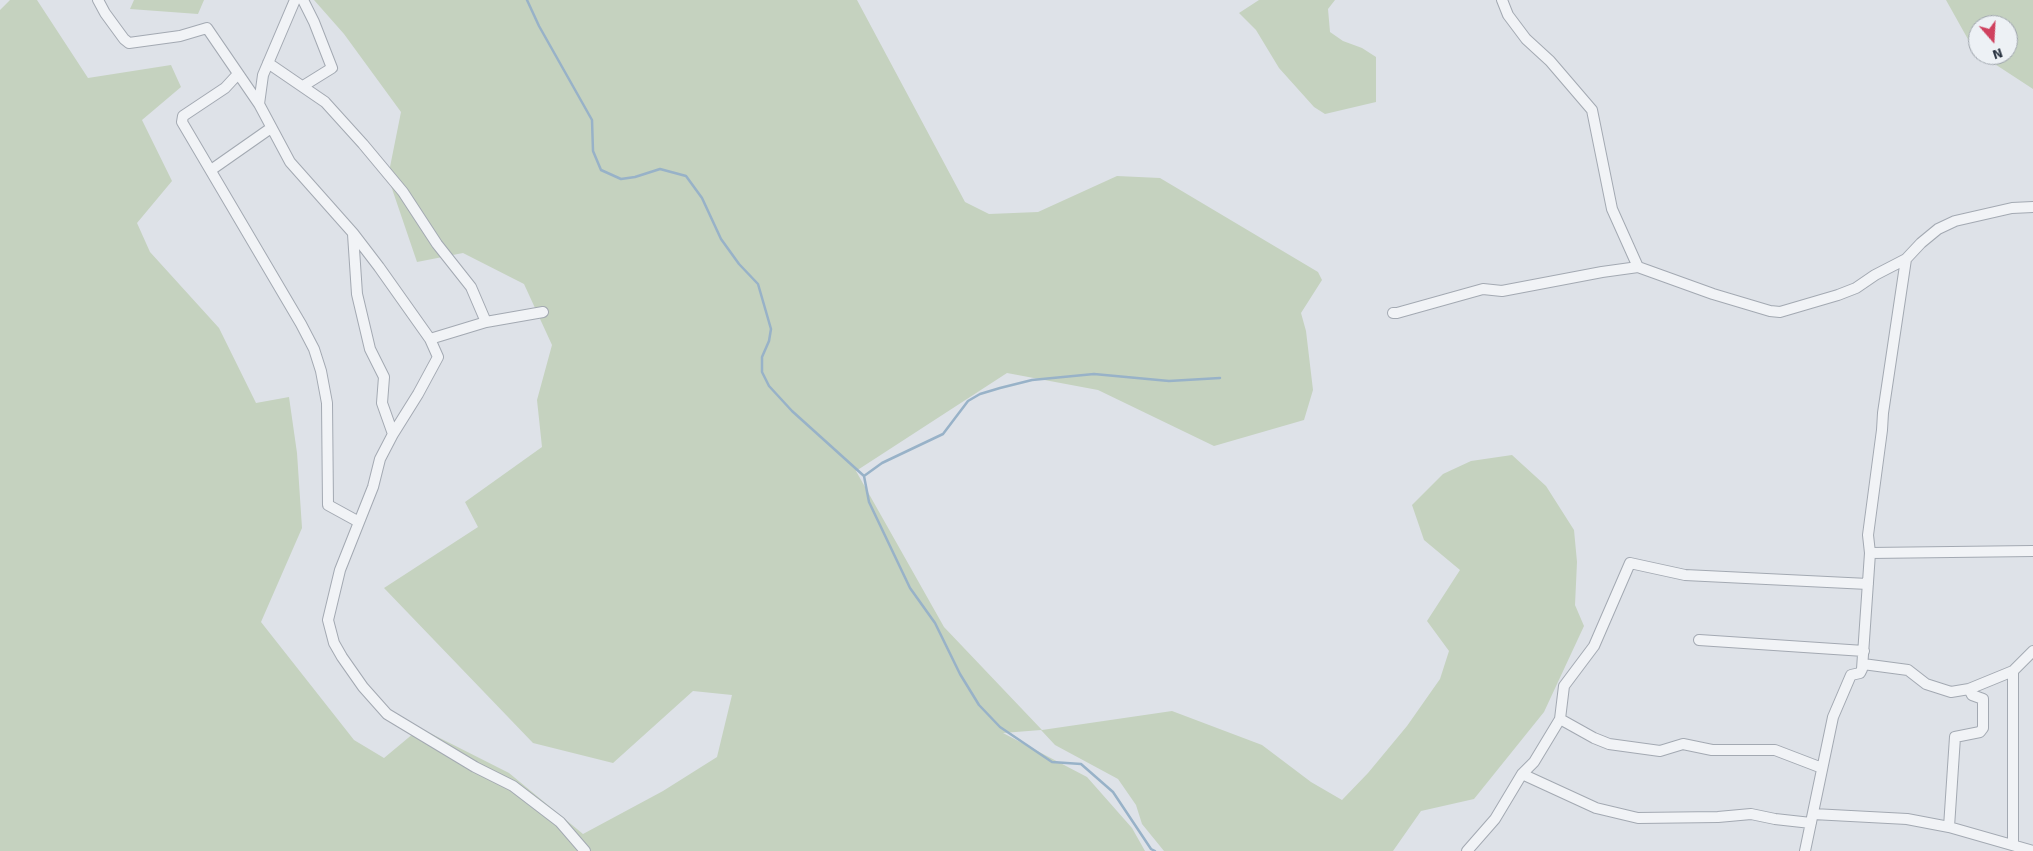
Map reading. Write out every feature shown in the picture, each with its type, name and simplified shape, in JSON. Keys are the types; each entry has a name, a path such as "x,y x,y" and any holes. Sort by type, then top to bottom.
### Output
{"street":[{"path":"98,0 104,13 129,43 180,36 207,28 260,104 290,162 353,233 430,339 438,357 380,459 373,487 340,570 328,620 334,643 363,687 387,714 432,739 475,768 514,786 560,822 585,851"},
{"path":"260,104 263,75 295,0"},
{"path":"303,0 332,68 303,86"},
{"path":"1502,0 1508,14 1526,39 1550,61 1592,110 1612,209 1638,268"},
{"path":"268,64 325,102 404,192 437,244 471,287 486,322"},
{"path":"238,74 225,88 183,116 182,119 314,349 321,371 327,403 328,505 359,522"},
{"path":"211,170 271,128"},
{"path":"1393,313 1483,289 1502,291 1602,272 1638,268 1722,297 1770,311 1780,312 1847,292 1906,259 1938,229 1956,221 2012,208 2033,207"},
{"path":"353,233 357,294 370,349 384,377 382,403 393,434"},
{"path":"1805,851 1833,716 1851,675 1860,673 1863,664 1870,553 1868,535 1882,430 1882,413 1906,259"},
{"path":"430,339 486,322 543,312"},
{"path":"1870,553 2033,551"},
{"path":"1467,851 1495,819 1522,774 1534,762 1560,719 1564,686 1594,646 1630,563 1685,575 1868,584"},
{"path":"1698,640 1864,650"},
{"path":"1863,664 1908,670 1926,684 1951,692 1969,688 2013,671 2033,651"},
{"path":"2013,671 2013,845"},
{"path":"1950,827 1955,737 1980,732 1983,728 1984,699 1972,695 1969,688"},
{"path":"1560,719 1609,744 1660,751 1683,744 1712,750 1775,750 1822,768"},
{"path":"1522,774 1596,808 1638,818 1718,817 1751,814 1775,819 1893,817 1950,827 2033,851"}],"green space":[{"path":"10,0 37,0 88,78 171,65 181,87 142,120 172,181 137,223 150,252 219,328 256,403 289,397 297,453 302,528 261,622 354,740 384,758 420,728 509,773 583,834 663,791 717,757 732,695 693,691 613,763 533,743 384,588 478,527 465,502 542,447 537,400 552,345 524,284 463,253 417,262 388,177 401,112 344,34 314,0 857,0 965,202 989,214 1038,212 1117,176 1160,178 1318,272 1322,280 1301,313 1306,331 1313,390 1304,420 1214,446 1098,390 1007,373 856,471 944,627 1042,730 1172,711 1262,745 1311,782 1342,800 1368,773 1407,726 1440,679 1449,651 1427,621 1460,570 1424,540 1412,505 1443,474 1471,461 1512,455 1546,486 1574,530 1577,562 1575,605 1584,626 1544,712 1474,799 1421,811 1393,851 1164,851 1142,824 1136,805 1118,779 1055,745 1041,730 1003,733 1087,777 1132,828 1145,851 0,851 0,10"},
{"path":"134,0 204,0 198,14 130,9"},
{"path":"1259,0 1335,0 1328,9 1330,32 1343,41 1362,48 1376,57 1376,102 1325,114 1314,107 1279,68 1256,30 1239,13"},
{"path":"1946,0 2033,0 2033,89 1996,65 2018,65 2018,15 1968,15 1968,39"}],"waterway":[{"path":"527,0 539,26 592,120 593,151 601,170 621,179 635,177 660,169 686,176 702,198 721,239 739,264 758,284 771,329 769,341 762,357 762,372 769,386 792,411 864,476 869,502 910,588 935,623 960,674 979,705 1000,727 1052,762 1081,764 1113,792 1151,849 1155,851"},
{"path":"864,476 882,463 943,434 968,401 980,394 1000,388 1032,380 1094,374 1169,381 1220,378"}]}
